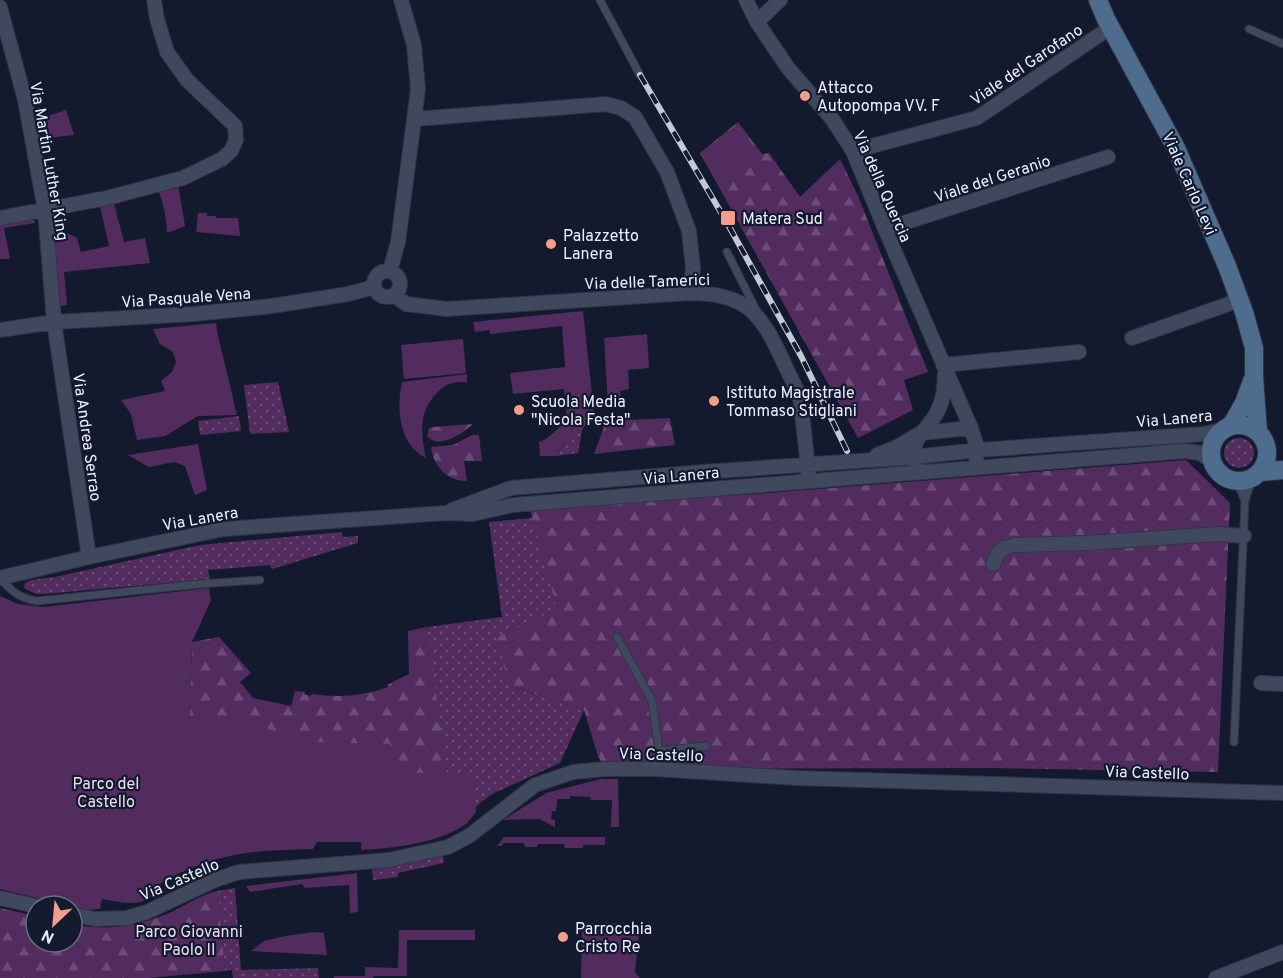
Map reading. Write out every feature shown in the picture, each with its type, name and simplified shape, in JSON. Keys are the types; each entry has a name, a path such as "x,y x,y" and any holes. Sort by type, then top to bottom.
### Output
{"main road":[{"name":"Viale Carlo Levi","path":"1098,0 1176,148 1240,300 1254,348 1254,376 1262,438"},
{"name":"Viale Carlo Levi","path":"1226,428 1244,403 1254,376"},
{"path":"1283,454 1245,425 1226,428 1213,441 1210,454 1220,474 1233,481 1248,480 1257,475 1283,470"},
{"path":"1257,475 1267,459 1262,438"}],"street":[{"path":"0,218 107,198 183,178 222,159 231,151 236,140 235,126 188,80 167,52 154,0"},
{"path":"390,271 398,242 418,89 414,45 401,0"},
{"name":"Via della Quercia","path":"746,0 757,22 788,68 832,119 853,151 978,450"},
{"path":"757,22 780,0"},
{"name":"Via Martin Luther King","path":"0,7 25,100 45,210 54,322"},
{"name":"Viale del Garofano","path":"853,151 977,118 1111,27"},
{"path":"415,119 606,105 621,108 635,117 671,182 689,231 693,268 690,293"},
{"name":"Viale del Geranio","path":"885,229 1108,157"},
{"path":"385,270 390,271 398,276 400,288 390,297 382,297 375,291 374,278 385,270"},
{"name":"Via Pasquale Vena","path":"0,330 54,322 194,314 272,306 348,294 374,287"},
{"name":"Via delle Tamerici","path":"394,295 406,304 447,309 690,293 709,293 734,299 747,306 760,318 800,398 809,481"},
{"path":"1132,338 1240,300"},
{"name":"Via Andrea Serrao","path":"54,322 89,557"},
{"path":"920,472 914,457 914,448 916,440 936,414 944,394 944,368 1079,352"},
{"name":"Via Lanera","path":"445,513 511,488 1203,434 1226,428"},
{"name":"Via Lanera","path":"867,460 921,433 971,429"},
{"path":"971,468 978,450"},
{"name":"Via Lanera","path":"0,578 224,529 445,513 473,514 513,505 1186,451 1200,453 1212,461"},
{"path":"993,564 1003,548 1015,544 1087,543 1218,534 1244,536"},
{"path":"1261,683 1283,684"},
{"name":"Via Castello","path":"84,917 95,919 127,918 147,912 214,880 239,872 389,860 447,847 469,836 535,785 573,772 605,769 656,769 797,778 1283,793"},
{"path":"0,898 24,903"},
{"path":"1216,978 1283,952"}],"lane":[{"path":"600,0 640,75"},
{"path":"1249,29 1283,44"},
{"path":"727,252 760,318"},
{"path":"1233,742 1245,501 1249,488 1257,475"},
{"path":"1233,481 1240,489 1245,501"},
{"path":"0,578 11,591 26,599 37,601 260,580"},
{"path":"616,637 652,701 659,751 706,746"}],"green space":[{"path":"66,110 74,135 48,138 45,117"},
{"path":"738,122 762,154 769,153 800,197 840,159 858,196 928,372 904,380 913,410 858,438 700,153"},
{"path":"738,124 760,155 718,185 701,153"},
{"path":"177,179 185,226 167,233 164,208 156,185"},
{"path":"112,196 124,242 145,238 150,263 64,272 67,305 53,307 46,223 77,238 81,252 109,246 100,206 71,212 65,206"},
{"path":"32,212 35,223 4,228 10,259 0,259 0,219"},
{"path":"198,213 207,213 207,216 216,216 216,218 238,218 240,236 196,232"},
{"path":"583,311 594,413 588,415 578,425 556,456 540,456 539,442 546,439 567,421 564,389 513,394 510,373 565,367 562,326 490,334 490,330 475,332 473,322"},
{"path":"216,323 237,415 198,416 165,436 137,440 131,414 121,400 165,391 161,381 172,372 176,362 173,352 160,344 153,329"},
{"path":"647,334 649,368 628,370 629,389 620,391 622,405 608,407 604,338"},
{"path":"463,339 466,373 404,379 401,345"},
{"path":"467,374 467,382 454,383 442,388 426,408 422,428 426,458 417,452 405,435 399,403 402,382"},
{"path":"278,382 289,432 250,434 244,385"},
{"path":"594,413 582,430 578,453 556,456 578,425 588,415"},
{"path":"239,416 241,431 200,435 198,421"},
{"path":"670,418 675,445 594,454 606,421"},
{"path":"473,424 457,436 444,441 432,440 427,436 429,428"},
{"path":"472,435 479,435 482,461 464,461 467,481 454,479 438,466 431,447 453,445"},
{"path":"1239,438 1250,442 1254,453 1250,464 1239,468 1228,464 1224,453 1228,442"},
{"path":"198,444 207,490 195,495 185,466 174,462 149,467 128,455"},
{"path":"1186,460 1230,503 1218,772 994,768 605,769 598,756 584,710 509,686 497,637 557,609 529,506 742,495"},
{"path":"533,518 557,609 509,686 584,710 560,763 492,794 476,806 476,812 395,773 427,627 502,617 489,522"},
{"path":"342,532 343,537 358,536 358,543 272,569 270,565 208,570 210,579 44,594 36,594 24,588 25,583 31,580 55,577 200,545"},
{"name":"Parco del Castello","path":"209,588 211,600 192,642 189,724 233,718 308,742 390,744 395,773 476,774 476,812 465,825 452,832 414,844 361,850 361,842 317,842 313,849 260,851 221,858 198,865 165,880 146,900 127,903 102,899 100,909 84,910 84,894 24,895 0,889 0,596 18,604 43,607"},
{"path":"427,627 447,774 395,773 189,724 192,642 219,637 251,673 240,682 253,698 291,706 295,691 305,692 304,694 311,696 312,694 341,696 388,687 387,685 409,674 408,631"},
{"path":"601,779 618,779 619,827 611,827 612,800 591,800 590,797 570,796 570,799 557,799 556,811 552,811 551,819 555,820 555,827 539,819 503,820 546,793"},
{"path":"504,837 605,837 605,845 565,848 564,844 538,844 537,847 525,847 524,843 503,843 502,846 497,846"},
{"path":"443,855 444,863 398,873 398,877 373,880 372,870"},
{"path":"357,873 358,912 350,913 349,885 305,888 302,884 250,892 246,886"},
{"path":"235,888 241,970 318,968 319,978 233,978 232,970 225,971 218,891"},
{"name":"Parco Giovanni Paolo II","path":"218,891 225,971 149,978 0,978 0,908 24,913 24,954 84,954 84,926 108,927 144,922"},
{"path":"582,923 640,924 635,972 640,978 581,978"},
{"path":"399,930 475,930 475,940 407,940 407,976 334,978 334,976 365,976 365,967 398,968"},
{"path":"314,932 324,933 327,955 251,951 264,941"}],"railway":[{"path":"640,75 726,221 801,356 847,451"}],"place":[{"name":"Attacco Autopompa VV. F","path":"805,96"},
{"name":"Matera Sud","path":"728,218"},
{"name":"Palazzetto Lanera","path":"551,244"},
{"name":"Istituto Magistrale Tommaso Stigliani","path":"714,401"},
{"name":"Scuola Media \"Nicola Festa\"","path":"519,410"},
{"name":"Parrocchia Cristo Re","path":"563,937"}]}
